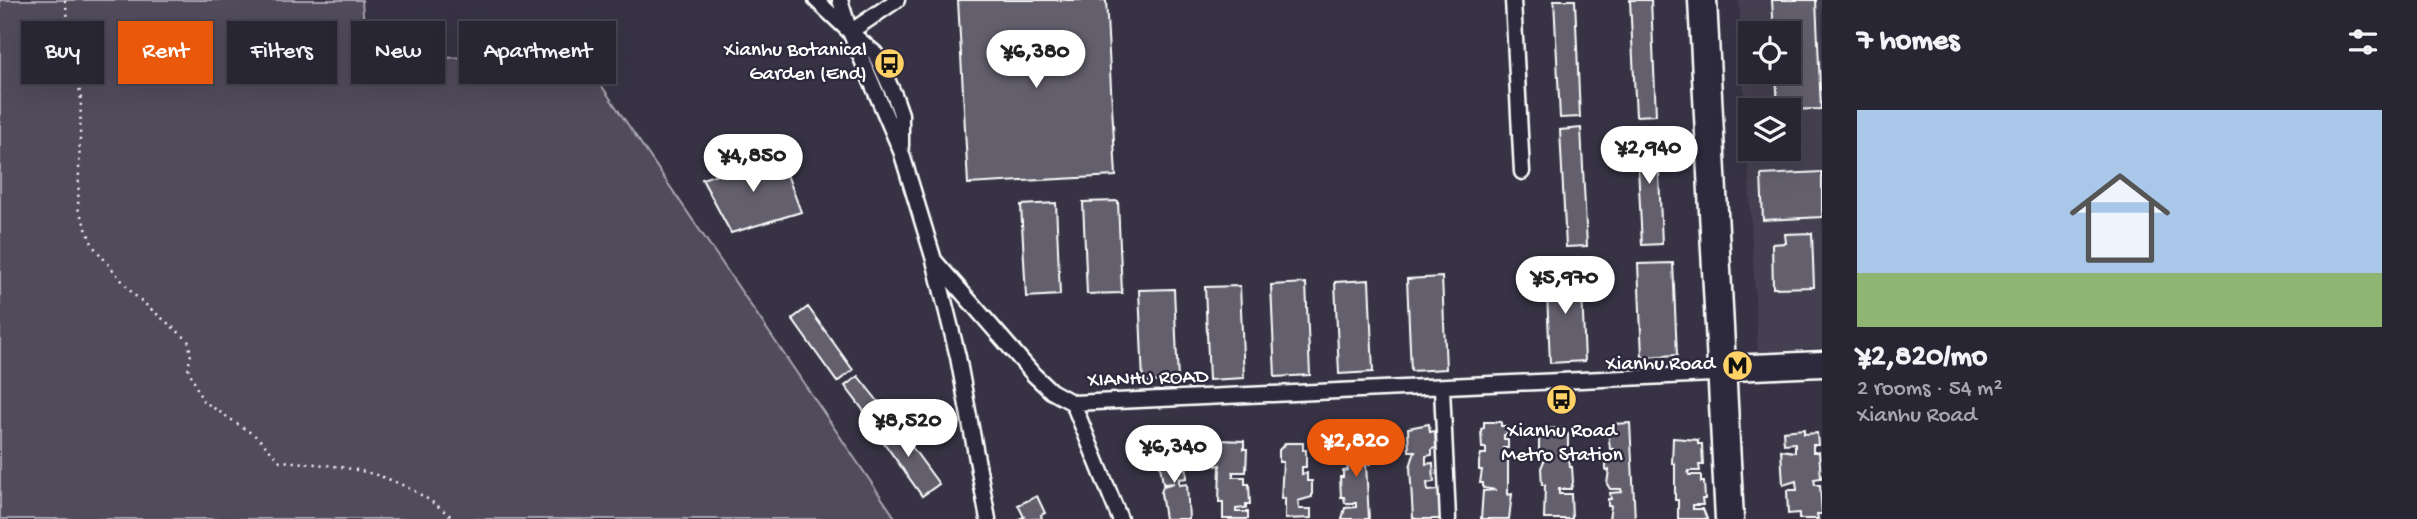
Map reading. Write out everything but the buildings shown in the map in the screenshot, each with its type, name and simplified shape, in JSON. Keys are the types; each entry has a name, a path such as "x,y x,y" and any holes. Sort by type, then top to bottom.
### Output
{"street":[{"name":"XIANHU ROAD","path":"816,0 850,32 901,151 934,260 1034,375 1051,391 1073,403 1442,388 1724,371 1822,369"},
{"path":"840,0 850,32 897,0"},
{"path":"1513,0 1522,172"},
{"path":"1696,0 1736,519"},
{"path":"1709,0 1724,371 1723,519"},
{"path":"934,260 958,357 988,519"},
{"name":"XIANHU ROAD","path":"1724,371 1822,359"},
{"path":"1442,388 1448,519"},
{"path":"1073,403 1120,519"}],"path":[{"path":"65,0 81,99 78,208 93,246 125,285 188,340 191,354 188,368 202,400 257,437 280,461 360,469 388,478 433,502 454,519"}],"shaded area":[{"path":"0,0 362,0 363,21 351,21 351,84 445,84 445,58 459,58 459,84 600,84 896,519 0,519"},
{"path":"1739,0 1822,0 1822,348 1758,352 1748,161 1801,161 1801,98 1744,98 1744,84 1801,84 1801,21 1740,21"}],"place":[{"name":"Xianhu Botanical Garden (End)","path":"890,63"},
{"name":"Xianhu Road","path":"1738,365"},
{"name":"Xianhu Road Metro Station","path":"1562,400"}]}
